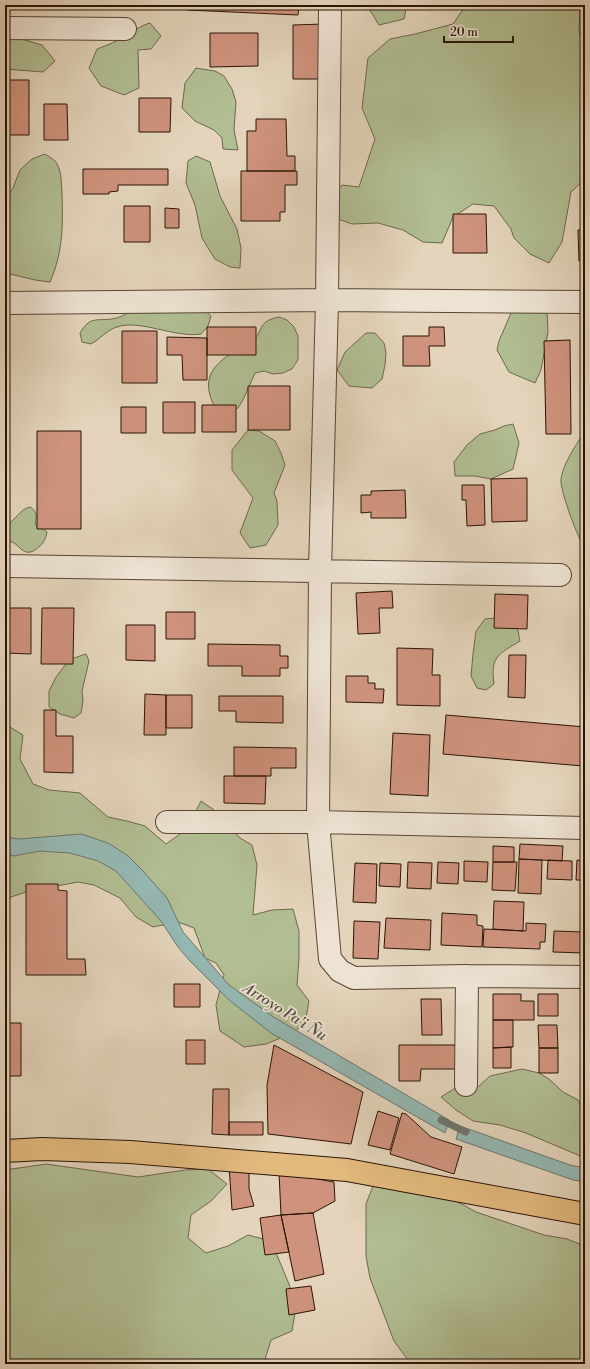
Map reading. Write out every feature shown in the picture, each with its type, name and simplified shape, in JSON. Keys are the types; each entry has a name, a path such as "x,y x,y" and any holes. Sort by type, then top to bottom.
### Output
{"main road":[{"path":"5,1151 42,1149 130,1152 347,1170 585,1214"}],"street":[{"path":"330,5 327,300 320,571 318,822 330,959 340,971 354,978 467,976 585,977"},
{"path":"5,28 125,29"},
{"path":"5,302 327,300 585,302"},
{"path":"5,566 560,575"},
{"path":"167,822 318,822 585,828"},
{"path":"466,1085 467,976"}],"green space":[{"path":"365,5 407,5 404,19 379,25 368,7"},
{"path":"466,5 580,5 579,30 585,56 585,77 581,99 585,124 585,172 584,180 571,192 562,242 549,263 530,254 514,238 511,229 494,206 473,204 453,217 442,243 423,242 403,230 378,223 352,224 338,219 328,204 342,185 359,187 375,139 362,108 368,58 390,39 453,24"},
{"path":"150,23 161,36 151,49 138,50 139,88 124,95 101,86 89,68 97,49"},
{"path":"5,38 18,38 42,45 55,61 43,72 5,69"},
{"path":"196,68 215,71 224,76 232,89 236,102 234,130 238,150 223,149 222,138 214,130 195,121 182,108 185,83"},
{"path":"45,154 52,158 59,167 62,194 60,249 58,260 50,282 10,274 5,275 5,200 13,188 20,170 32,159"},
{"path":"196,156 210,162 220,196 237,229 241,248 240,268 230,267 215,259 202,238 195,205 186,183 188,161"},
{"path":"526,301 547,312 548,332 541,370 535,383 509,372 497,350 499,341 511,313"},
{"path":"204,310 211,316 208,326 201,334 191,335 136,325 126,325 113,328 91,344 82,342 80,333 87,324 94,320 115,319 130,311"},
{"path":"279,317 287,320 294,327 298,336 298,360 292,369 283,373 273,374 264,371 255,373 238,408 228,413 221,411 214,405 210,395 208,387 211,373 226,357 253,341 264,323"},
{"path":"366,333 375,333 384,343 386,352 382,379 372,388 349,386 337,370 345,352"},
{"path":"513,424 519,443 513,469 491,479 475,476 455,476 454,462 467,445 480,434"},
{"path":"248,430 259,431 275,441 285,465 274,493 277,501 278,525 266,545 250,548 240,533 253,498 232,470 232,450"},
{"path":"585,432 585,549 578,536 564,497 561,477 566,463"},
{"path":"30,507 36,514 35,524 47,532 45,540 34,551 29,552 10,541 5,542 5,526 23,510"},
{"path":"495,618 517,626 520,641 501,653 498,657 493,667 494,684 486,690 477,688 471,676 473,654 476,631 485,619"},
{"path":"86,654 89,661 82,691 83,701 81,713 74,718 60,714 49,707 49,691 56,677 66,664 74,658"},
{"path":"5,724 23,735 20,759 33,784 49,790 80,793 108,817 145,826 166,844 187,829 201,801 214,810 240,838 252,845 257,865 253,915 272,910 293,909 299,931 297,985 309,1001 305,1023 293,1033 266,1044 244,1047 220,1031 216,1005 224,975 216,963 205,958 194,928 178,922 153,927 136,917 120,898 94,885 78,882 26,892 5,899"},
{"path":"522,1069 539,1073 549,1079 563,1092 578,1100 585,1114 585,1158 526,1133 500,1125 473,1121 456,1110 441,1097 457,1087 478,1087 490,1076"},
{"path":"46,1164 138,1177 185,1170 208,1169 227,1184 211,1201 191,1215 188,1238 206,1253 228,1246 248,1235 271,1241 289,1284 296,1307 292,1331 271,1340 264,1363 265,1364 10,1364 5,1331 5,1170"},
{"path":"373,1186 456,1201 476,1212 544,1235 567,1239 585,1246 585,1364 413,1364 408,1360 394,1341 370,1278 366,1256 366,1204"}],"water":[{"path":"81,834 108,843 127,855 143,871 167,898 183,932 229,985 275,1018 449,1120 445,1133 271,1033 229,1000 189,960 178,947 161,921 116,871 98,861 70,853 40,851 14,856 5,854 5,837 19,839"},
{"path":"460,1126 570,1165 585,1168 585,1182 573,1180 456,1139"}],"building":[{"path":"188,5 299,5 298,15 187,10"},
{"path":"324,24 324,79 293,79 293,25"},
{"path":"210,33 258,33 258,66 210,67"},
{"path":"5,80 29,80 29,135 5,135"},
{"path":"139,98 171,98 170,132 139,132"},
{"path":"44,104 67,104 68,140 44,140"},
{"path":"256,119 286,119 287,156 295,156 295,171 247,171 247,131 256,131"},
{"path":"83,169 168,169 168,185 118,185 118,191 109,192 109,194 83,194"},
{"path":"241,171 297,171 297,185 285,185 285,212 280,212 280,221 241,221"},
{"path":"124,206 150,206 150,242 124,242"},
{"path":"165,208 179,209 179,228 165,228"},
{"path":"453,214 486,214 487,253 453,253"},
{"path":"578,230 585,230 585,261 579,261"},
{"path":"207,327 256,327 256,355 207,355"},
{"path":"429,327 444,327 445,346 429,346 430,366 403,366 403,336 429,336"},
{"path":"122,331 157,331 157,383 122,383"},
{"path":"167,337 207,338 207,380 183,380 182,355 167,355"},
{"path":"570,340 571,434 546,434 544,341"},
{"path":"248,386 290,386 290,430 248,430"},
{"path":"163,402 195,402 195,433 163,433"},
{"path":"202,405 236,405 236,432 202,432"},
{"path":"121,407 146,407 146,433 121,433"},
{"path":"37,431 81,431 81,529 37,529"},
{"path":"527,478 527,521 492,522 491,479"},
{"path":"462,485 484,485 485,525 467,526 466,500 462,500"},
{"path":"405,490 406,518 371,518 371,512 361,513 361,495 371,495 371,491"},
{"path":"392,591 393,608 379,608 380,633 358,634 356,593"},
{"path":"495,594 528,595 527,629 494,628"},
{"path":"5,608 31,608 31,654 5,653"},
{"path":"42,608 74,608 73,664 41,664"},
{"path":"166,612 195,612 195,639 166,639"},
{"path":"126,625 155,625 155,661 126,660"},
{"path":"208,644 280,645 280,656 288,656 288,668 280,668 280,676 242,676 242,666 208,666"},
{"path":"397,648 433,649 432,675 440,675 440,706 397,705"},
{"path":"509,655 526,655 525,698 508,697"},
{"path":"346,676 368,676 368,683 375,683 375,689 384,689 383,703 346,702"},
{"path":"145,694 166,695 166,735 144,735"},
{"path":"166,695 192,695 192,728 166,728"},
{"path":"219,696 283,696 283,723 236,722 236,711 219,711"},
{"path":"44,710 56,710 56,736 73,736 73,773 44,772"},
{"path":"446,715 585,727 583,766 443,754"},
{"path":"393,733 430,735 428,796 390,794"},
{"path":"234,747 296,748 296,768 271,768 271,776 234,776"},
{"path":"224,776 266,776 265,804 224,803"},
{"path":"520,844 563,846 562,861 519,859"},
{"path":"493,846 514,847 514,862 493,862"},
{"path":"519,859 542,860 541,894 518,893"},
{"path":"548,860 572,861 572,880 547,879"},
{"path":"577,860 585,861 585,880 576,880"},
{"path":"464,861 488,862 487,882 464,881"},
{"path":"408,862 432,863 431,889 407,888"},
{"path":"438,862 459,863 458,884 437,883"},
{"path":"493,862 517,862 515,891 492,890"},
{"path":"355,863 377,864 376,903 353,902"},
{"path":"380,863 401,864 400,887 379,886"},
{"path":"26,884 58,884 58,890 67,891 67,959 85,959 86,975 26,975"},
{"path":"494,901 524,902 523,931 493,929"},
{"path":"442,913 477,915 477,925 483,926 482,947 441,945"},
{"path":"386,918 431,920 430,950 384,948"},
{"path":"354,921 380,922 378,959 353,958"},
{"path":"526,923 546,924 545,942 540,942 540,949 483,947 484,929 526,931"},
{"path":"554,931 585,932 585,953 553,952"},
{"path":"174,984 200,984 200,1007 174,1007"},
{"path":"493,994 521,994 521,1001 534,1001 534,1020 493,1020"},
{"path":"538,994 558,994 558,1016 538,1016"},
{"path":"421,999 441,999 442,1035 422,1035"},
{"path":"493,1020 513,1020 513,1047 493,1048"},
{"path":"5,1023 21,1023 21,1076 5,1076"},
{"path":"538,1025 557,1025 558,1048 539,1048"},
{"path":"186,1040 205,1040 205,1064 186,1064"},
{"path":"274,1045 363,1092 351,1144 268,1134 267,1085"},
{"path":"399,1045 457,1045 457,1069 421,1069 420,1081 399,1081"},
{"path":"511,1047 511,1068 493,1068 493,1048"},
{"path":"539,1048 558,1048 558,1073 539,1073"},
{"path":"213,1089 229,1089 229,1135 212,1134"},
{"path":"378,1111 399,1118 390,1150 368,1145"},
{"path":"402,1113 406,1114 431,1137 462,1147 454,1174 390,1154"},
{"path":"229,1122 263,1122 263,1135 229,1135"},
{"path":"229,1165 249,1166 249,1189 254,1206 232,1210"},
{"path":"279,1172 334,1182 335,1201 313,1213 281,1215"},
{"path":"313,1213 324,1274 295,1281 281,1215"},
{"path":"281,1215 289,1252 265,1255 260,1218"},
{"path":"311,1286 315,1310 289,1315 286,1289"}],"waterway":[{"name":"Arroyo Pa'i Ñu","path":"441,1120 466,1132"}]}
